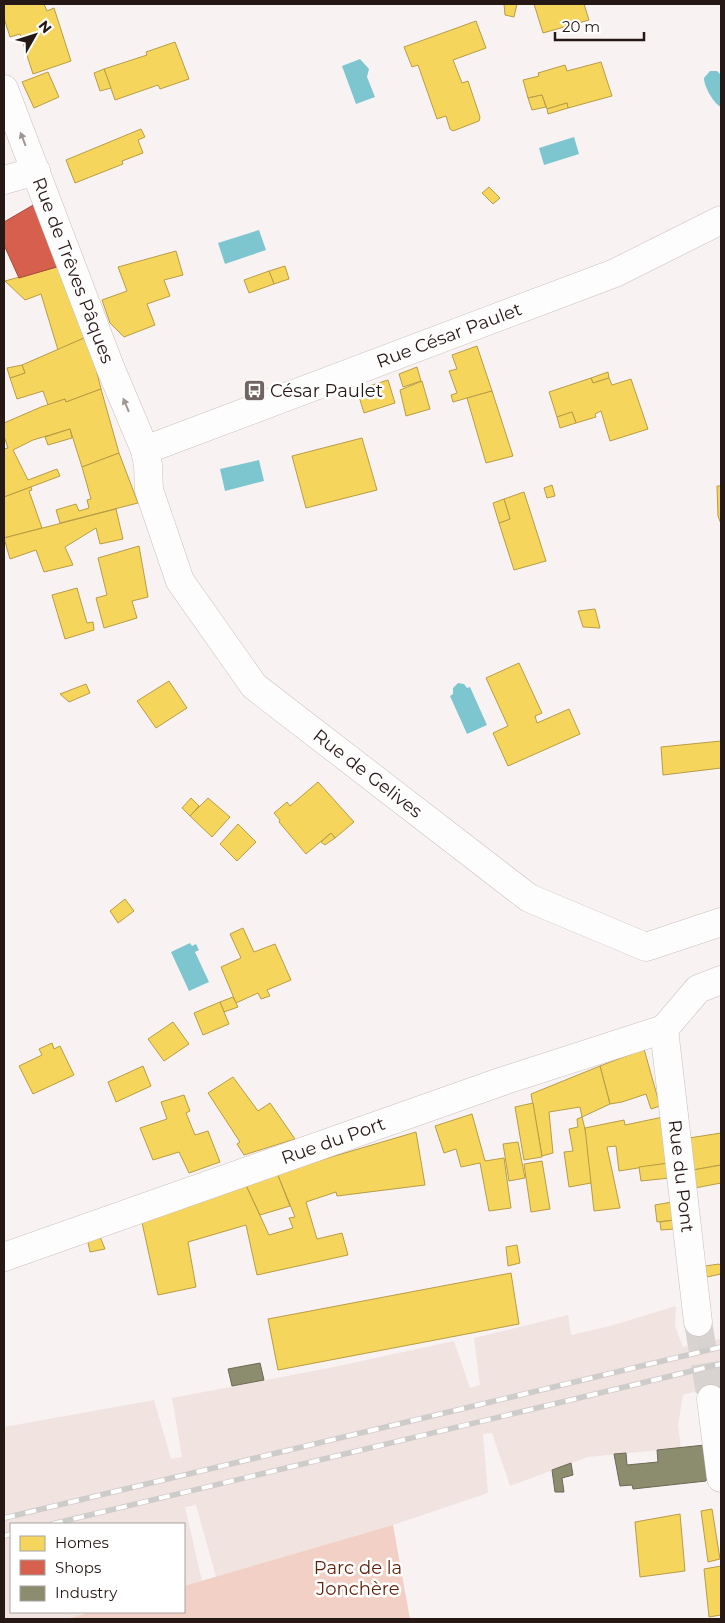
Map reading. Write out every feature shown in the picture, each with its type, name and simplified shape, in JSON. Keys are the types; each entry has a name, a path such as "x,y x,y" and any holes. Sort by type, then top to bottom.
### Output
{"street":[{"name":"Rue de Trêves Pâques","path":"4,89 110,367 145,450"},
{"path":"4,180 36,171"},
{"name":"Rue César Paulet","path":"145,450 615,273 721,220"},
{"name":"Rue de Gelives","path":"145,450 149,490 180,581 254,686 529,898 646,947 721,922"},
{"path":"664,1029 698,989 721,980"},
{"name":"Rue du Port","path":"4,1257 503,1080 664,1029"},
{"name":"Rue du Pont","path":"664,1029 698,1322"},
{"path":"711,1399 720,1465"}],"shaded area":[{"path":"676,1306 675,1326 683,1347 720,1339 721,1335 721,1390 720,1385 683,1395 678,1425 681,1448 588,1457 510,1486 492,1433 483,1434 488,1493 393,1525 216,1577 196,1505 185,1507 202,1581 185,1586 185,1523 10,1523 10,1613 88,1613 65,1619 4,1619 4,1427 154,1400 171,1459 182,1457 172,1398 329,1368 454,1341 470,1388 480,1385 474,1338 568,1315 571,1335 610,1326"}],"green space":[{"name":"Parc de la Jonchère","path":"393,1525 410,1619 65,1619 88,1613 185,1613 185,1586"}],"water":[{"path":"360,59 369,69 367,77 375,97 356,104 342,66"},
{"path":"710,71 717,71 721,75 721,107 713,99 706,86 704,78"},
{"path":"574,137 579,154 544,165 539,148"},
{"path":"259,230 266,250 225,264 218,243"},
{"path":"259,460 264,481 225,491 220,469"},
{"path":"458,683 464,684 467,688 470,687 487,725 467,734 450,696 453,694 453,688"},
{"path":"190,943 192,946 196,944 199,950 195,952 209,982 189,991 171,952"}],"building: Homes":[{"path":"4,4 44,4 47,11 54,8 71,61 33,74 20,34 10,37 4,18"},
{"path":"504,4 517,4 514,17 505,15"},
{"path":"534,4 584,4 589,20 543,33"},
{"path":"476,21 486,48 453,60 462,83 468,81 480,117 479,121 453,131 450,129 446,116 437,119 418,65 412,67 404,47"},
{"path":"175,42 189,79 160,89 158,85 115,100 104,69 147,55 146,52"},
{"path":"601,62 612,96 568,108 567,103 547,109 542,95 528,98 523,80 539,76 538,73 565,65 567,71"},
{"path":"104,69 111,88 100,91 94,73"},
{"path":"48,72 59,97 34,108 22,82"},
{"path":"542,95 546,107 532,110 528,98"},
{"path":"567,103 568,108 548,114 547,109"},
{"path":"141,129 145,137 138,140 143,153 122,161 123,164 75,183 66,160"},
{"path":"489,187 500,198 493,204 482,193"},
{"path":"176,251 183,275 164,280 170,296 147,304 155,325 124,337 110,323 102,300 127,291 118,267"},
{"path":"60,266 84,338 58,350 41,294 25,300 5,281"},
{"path":"285,266 289,279 274,284 269,271"},
{"path":"269,271 274,284 249,293 244,280"},
{"path":"84,338 89,341 101,389 66,402 65,399 48,405 43,391 17,399 10,378 25,373 22,365"},
{"path":"477,346 492,391 453,402 451,395 457,393 449,371 457,369 452,355"},
{"path":"22,365 25,373 10,378 7,368"},
{"path":"417,367 421,381 403,387 399,374"},
{"path":"608,372 609,378 593,383 591,378"},
{"path":"591,378 593,383 609,378 612,385 631,379 648,429 610,441 601,411 595,414 596,417 576,423 572,412 557,417 549,392"},
{"path":"388,380 395,403 364,413 357,390"},
{"path":"422,381 430,409 406,416 400,390"},
{"path":"101,389 119,453 82,467 70,429 33,440 13,450 28,480 57,469 60,476 4,497 4,449 8,448 4,436 4,423 41,407 65,399 66,402"},
{"path":"492,391 513,456 486,463 467,398"},
{"path":"572,412 576,423 560,428 557,417"},
{"path":"70,429 72,438 48,445 45,437"},
{"path":"362,438 377,490 306,508 292,456"},
{"path":"119,453 138,503 60,523 56,510 76,504 79,511 89,508 87,500 91,499 82,467"},
{"path":"552,485 555,496 547,498 544,488"},
{"path":"717,486 721,486 721,524 718,516"},
{"path":"31,487 32,490 29,491 42,528 4,538 4,497"},
{"path":"524,492 546,561 514,570 499,523 510,519 504,499"},
{"path":"504,499 510,519 499,523 493,503"},
{"path":"116,509 123,539 100,544 96,528 65,547 73,565 44,572 36,550 10,559 4,538"},
{"path":"139,546 148,597 132,601 137,618 104,628 96,598 107,595 98,558"},
{"path":"77,588 87,623 93,622 94,630 65,639 52,595"},
{"path":"595,609 600,628 583,627 578,611"},
{"path":"519,663 542,713 535,716 537,723 569,709 580,734 508,766 493,733 508,726 486,678"},
{"path":"169,681 187,708 156,728 137,701"},
{"path":"86,684 90,693 69,702 60,694"},
{"path":"721,741 721,768 663,775 661,747"},
{"path":"318,782 354,822 335,838 331,833 306,854 279,822 280,820 274,813 287,802 290,806"},
{"path":"191,798 199,806 190,816 182,808"},
{"path":"208,798 230,817 212,837 190,816"},
{"path":"238,824 256,842 237,861 220,844"},
{"path":"331,833 335,838 325,845 321,842"},
{"path":"125,899 134,911 118,923 110,911"},
{"path":"243,928 254,952 275,944 291,980 267,990 270,996 261,999 258,993 236,1003 221,967 241,958 230,934"},
{"path":"233,997 238,1007 224,1012 220,1002"},
{"path":"220,1002 229,1024 203,1035 194,1013"},
{"path":"173,1022 189,1044 164,1061 148,1039"},
{"path":"52,1043 54,1049 60,1046 74,1075 33,1094 19,1066 42,1055 39,1049"},
{"path":"644,1049 660,1106 651,1109 646,1094 610,1104 600,1066"},
{"path":"143,1066 151,1086 116,1102 108,1082"},
{"path":"600,1066 610,1104 582,1117 580,1107 549,1112 553,1153 542,1156 531,1094"},
{"path":"233,1077 258,1111 270,1103 295,1139 244,1155 237,1144 240,1142 208,1093"},
{"path":"184,1095 190,1111 186,1113 195,1135 208,1131 220,1162 189,1173 179,1152 153,1160 140,1128 167,1119 161,1102"},
{"path":"533,1103 542,1157 524,1160 515,1107"},
{"path":"472,1114 485,1161 504,1158 511,1208 489,1211 480,1163 461,1167 456,1149 444,1153 435,1126"},
{"path":"582,1117 589,1145 591,1183 569,1187 564,1152 573,1151 569,1129 578,1127 577,1119"},
{"path":"663,1117 669,1163 619,1171 616,1146 607,1147 620,1208 594,1211 585,1128 624,1120 625,1125"},
{"path":"416,1132 425,1185 337,1196 336,1192 306,1202 317,1239 342,1233 348,1255 257,1275 246,1225 188,1242 196,1287 158,1295 141,1218 245,1183 269,1235 293,1228 289,1218 295,1217 277,1173"},
{"path":"721,1133 721,1165 693,1170 689,1138"},
{"path":"518,1142 525,1178 509,1181 503,1144"},
{"path":"542,1161 550,1209 531,1212 524,1164"},
{"path":"669,1163 670,1178 641,1181 639,1167"},
{"path":"721,1165 721,1183 695,1188 693,1170"},
{"path":"277,1173 290,1206 260,1215 245,1183"},
{"path":"672,1202 674,1220 657,1222 655,1205"},
{"path":"674,1220 675,1229 661,1230 660,1222"},
{"path":"99,1234 105,1249 90,1252 87,1238"},
{"path":"517,1245 520,1263 508,1266 506,1247"},
{"path":"719,1264 721,1266 721,1274 707,1277 705,1266"},
{"path":"511,1273 519,1324 278,1370 268,1319"},
{"path":"712,1509 720,1559 708,1562 701,1511"},
{"path":"680,1514 685,1571 640,1577 635,1522"},
{"path":"721,1566 721,1615 709,1617 704,1569"}],"building: Shops":[{"path":"35,204 60,266 19,278 4,245 4,222"}],"building: Industry":[{"path":"260,1363 264,1380 232,1386 228,1369"},
{"path":"705,1445 711,1464 706,1481 633,1489 632,1485 620,1486 614,1454 626,1453 627,1465 658,1462 657,1450"},
{"path":"571,1463 573,1475 562,1478 564,1492 555,1492 552,1470"}],"tunnel":[{"path":"698,1322 711,1399"}],"railway":[{"path":"4,1518 721,1347"},
{"path":"56,1523 721,1364"},
{"path":"4,1536 10,1534"}],"place":[{"name":"César Paulet","path":"254,391"}]}
